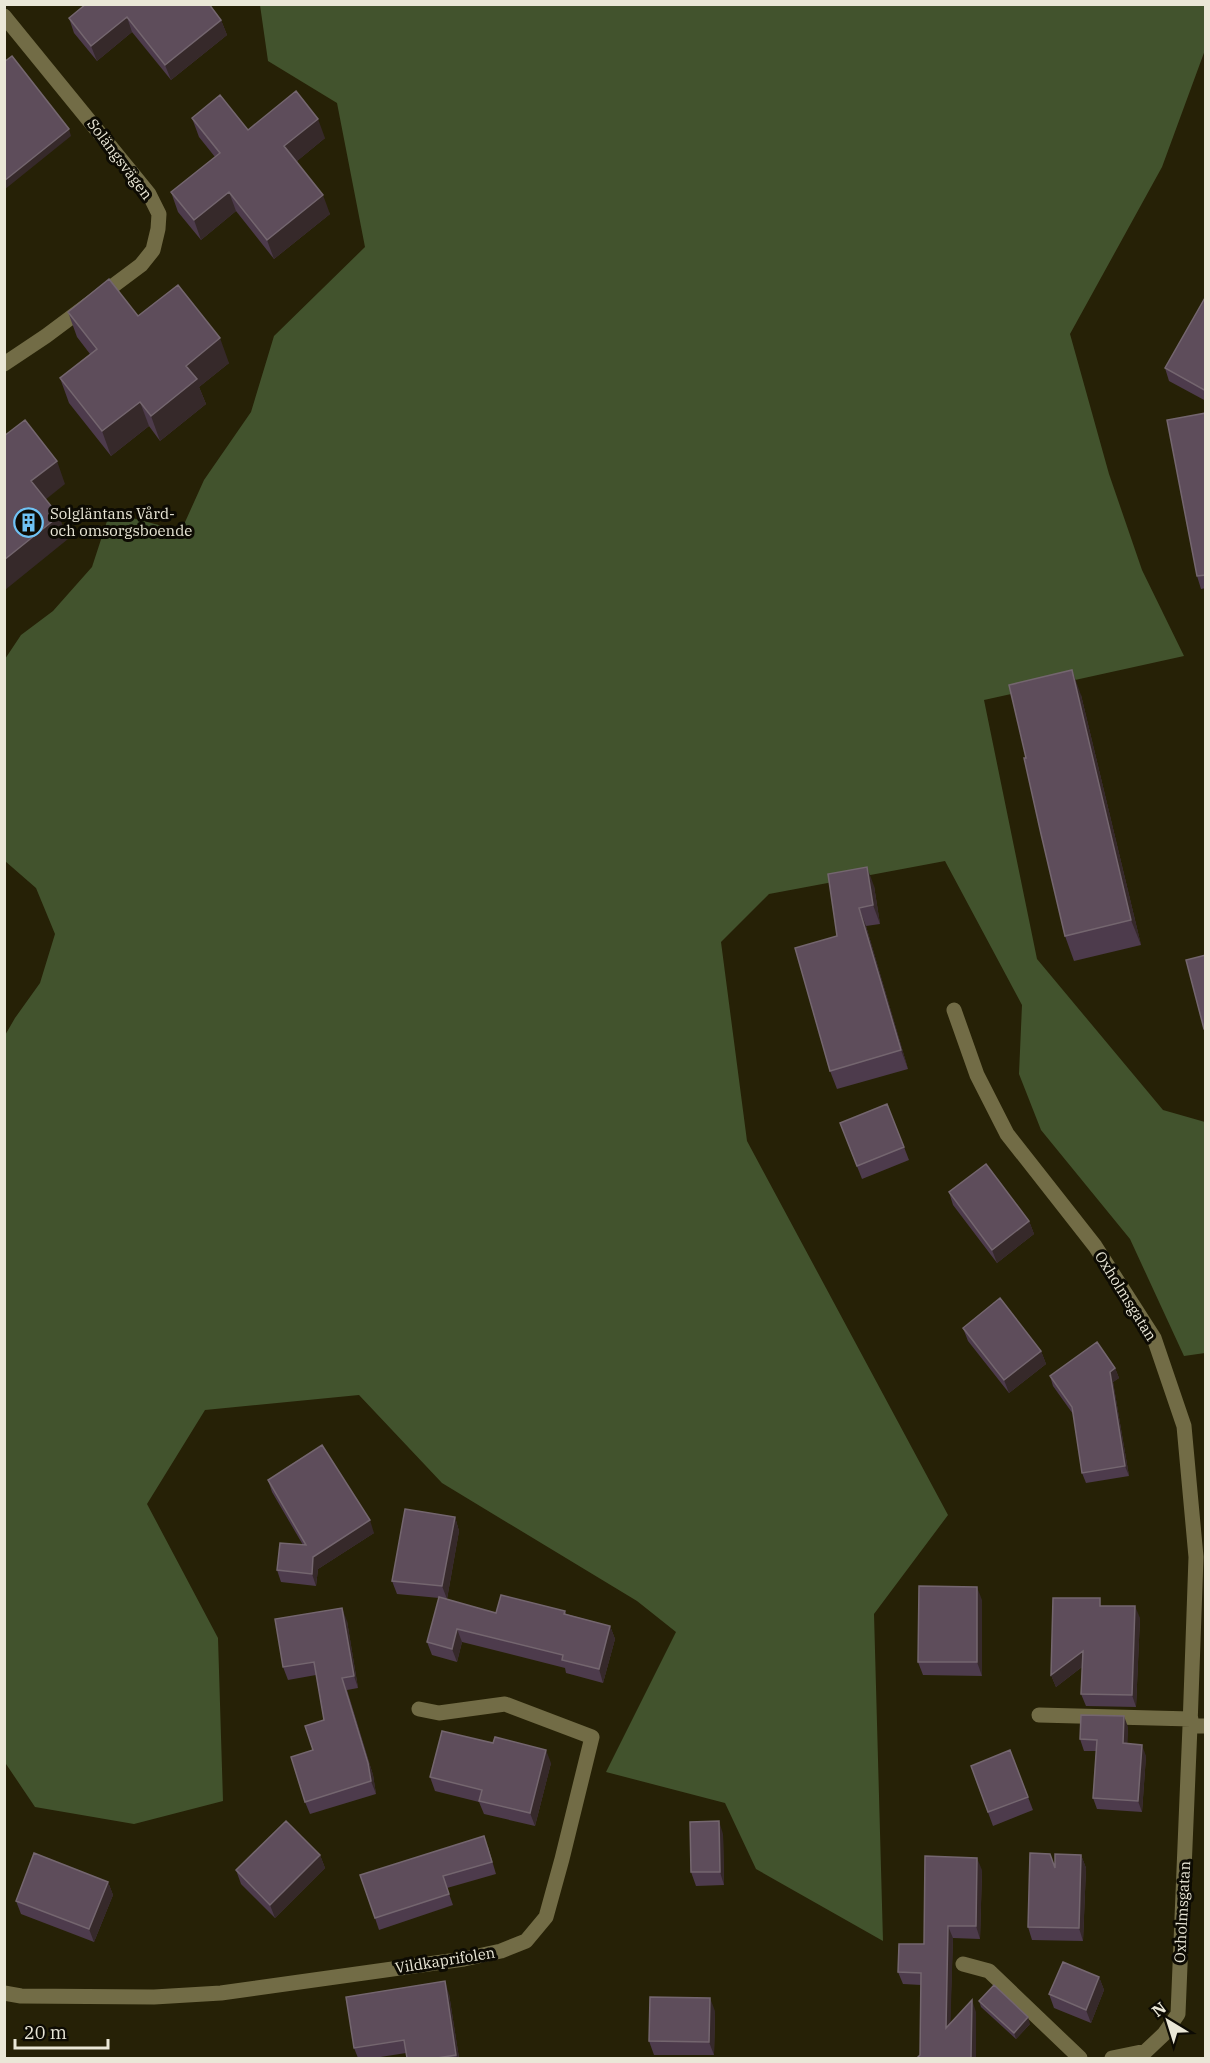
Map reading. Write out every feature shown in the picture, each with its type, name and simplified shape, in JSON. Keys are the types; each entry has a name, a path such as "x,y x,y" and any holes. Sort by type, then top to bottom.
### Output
{"street":[{"name":"Solängsvägen","path":"4,16 149,194 159,214 153,250 141,266 4,364"},
{"name":"Oxholmsgatan","path":"954,1010 977,1075 1007,1134 1095,1246 1154,1338 1184,1426 1196,1557 1196,1724 1178,2013 1164,2034 1146,2051 1112,2058"},
{"name":"Vildkaprifolen","path":"4,1993 21,1996 154,1997 221,1992 464,1959 501,1952 526,1941 546,1917 592,1737 505,1704 439,1713 420,1709"},
{"path":"1039,1715 1196,1724"},
{"path":"963,1964 989,1971 1080,2058"}],"green space":[{"path":"260,5 1205,5 1205,50 1162,167 1070,334 1109,474 1142,570 1184,656 984,700 1037,959 1163,1110 1205,1122 1205,1353 1184,1356 1130,1239 1041,1130 1019,1074 1022,1005 945,861 769,894 721,942 747,1141 948,1515 874,1614 883,1941 756,1869 725,1803 606,1772 676,1632 637,1601 442,1483 359,1395 205,1410 147,1504 218,1638 223,1801 134,1824 35,1807 4,1761 4,1037 40,983 55,934 36,888 5,861 5,659 21,635 53,611 92,567 110,512 181,531 204,480 251,412 274,336 365,247 337,103 268,61"}],"building":[{"path":"86,4 209,4 221,20 165,65 127,17 91,46 69,18"},
{"path":"12,56 69,129 4,181 4,62"},
{"path":"296,91 318,119 284,146 323,195 267,240 229,192 194,220 171,192 220,153 192,118 220,95 248,130"},
{"path":"109,279 138,316 178,285 220,338 186,366 197,379 151,416 140,402 102,431 60,378 97,349 68,312"},
{"path":"1206,296 1206,391 1165,368"},
{"path":"1206,413 1206,575 1197,576 1167,420"},
{"name":"Solgläntans Vård- och omsorgsboende","path":"25,420 57,461 31,481 59,516 4,560 4,436"},
{"path":"1072,670 1131,920 1065,936 1009,685"},
{"path":"867,867 873,905 859,908 901,1050 830,1071 795,948 837,936 828,874"},
{"path":"1206,955 1206,1029 1204,1029 1186,960"},
{"path":"887,1104 904,1147 857,1166 840,1123"},
{"path":"986,1164 1029,1221 992,1250 949,1192"},
{"path":"1000,1298 1041,1351 1004,1380 963,1328"},
{"path":"1097,1342 1115,1368 1110,1372 1125,1466 1082,1473 1072,1407 1050,1376"},
{"path":"322,1445 370,1520 313,1557 312,1574 277,1570 280,1543 306,1545 268,1480"},
{"path":"405,1509 455,1517 442,1586 392,1581"},
{"path":"919,1586 977,1587 977,1662 918,1662"},
{"path":"501,1595 565,1611 564,1614 610,1626 599,1669 562,1660 563,1655 457,1629 452,1649 427,1642 439,1597 496,1613"},
{"path":"1053,1598 1100,1598 1100,1606 1135,1606 1132,1695 1081,1694 1083,1651 1051,1675"},
{"path":"342,1608 354,1676 342,1678 368,1763 371,1781 305,1802 291,1757 313,1750 305,1726 324,1720 314,1662 283,1667 275,1619"},
{"path":"1081,1715 1124,1716 1123,1743 1142,1745 1138,1801 1093,1798 1097,1740 1080,1739"},
{"path":"442,1731 493,1743 495,1737 546,1750 530,1813 479,1801 482,1790 430,1777"},
{"path":"1010,1750 1028,1797 988,1812 971,1766"},
{"path":"286,1821 320,1855 270,1905 236,1870"},
{"path":"719,1821 720,1872 691,1872 690,1822"},
{"path":"484,1836 492,1862 443,1876 449,1894 375,1918 360,1875"},
{"path":"34,1853 108,1882 89,1929 16,1901"},
{"path":"1030,1853 1050,1854 1055,1868 1055,1854 1081,1855 1079,1928 1028,1927"},
{"path":"925,1856 977,1858 976,1926 948,1926 946,2028 972,2000 971,2058 917,2058 920,2055 921,1973 898,1972 899,1944 924,1944"},
{"path":"1063,1962 1099,1977 1086,2010 1049,1994"},
{"path":"445,1981 456,2055 437,2058 407,2058 404,2040 354,2048 346,1997"},
{"path":"994,1985 1028,2017 1014,2033 979,2001"},
{"path":"650,1997 710,1998 709,2042 649,2041"}],"place":[{"name":"Solgläntans Vård- och omsorgsboende","path":"29,522"}]}
